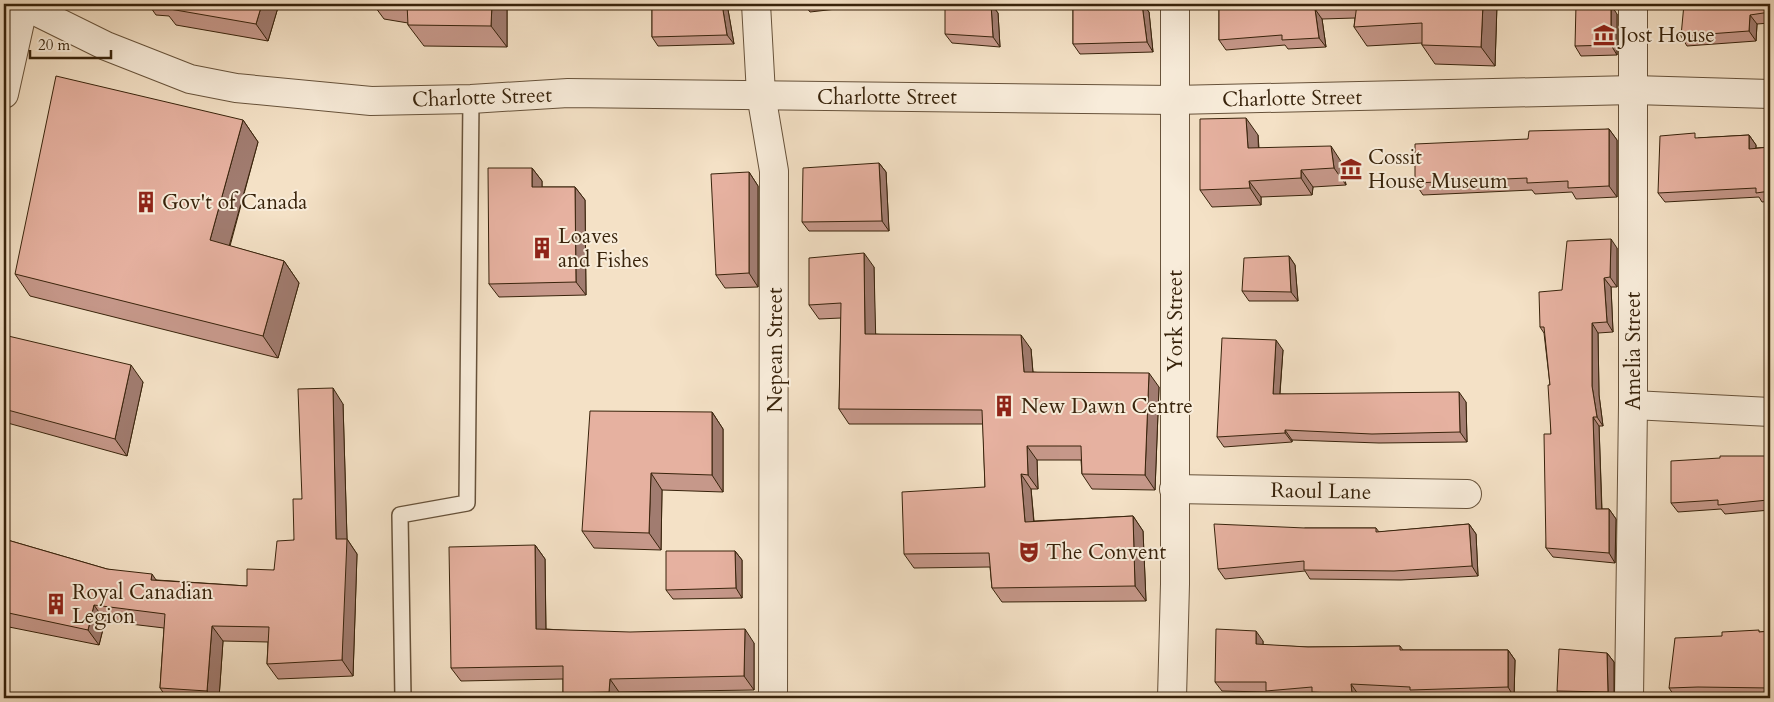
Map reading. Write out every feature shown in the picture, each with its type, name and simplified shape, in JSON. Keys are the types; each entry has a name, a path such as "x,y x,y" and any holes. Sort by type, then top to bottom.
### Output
{"street":[{"name":"Charlotte Street","path":"23,4 106,46 190,79 261,91 371,101 568,93 761,94 826,98 1174,100 1634,90 1770,94"},
{"path":"4,94 23,4"},
{"name":"Nepean Street","path":"756,4 761,94 774,171 774,698"},
{"name":"York Street","path":"1172,698 1175,4"},
{"name":"Amelia Street","path":"1629,698 1634,404 1634,4"},
{"path":"1634,404 1770,412"},
{"name":"Raoul Lane","path":"1174,489 1467,494"}],"lane":[{"path":"403,698 400,515 468,503 471,98"}],"building":[{"path":"164,4 262,4 256,24 164,8"},
{"path":"407,4 492,4 491,26 408,25"},
{"path":"652,4 722,4 727,35 652,37"},
{"path":"945,4 991,4 993,37 945,34"},
{"path":"1073,4 1142,4 1147,42 1073,44"},
{"path":"1219,4 1357,4 1356,8 1315,9 1319,38 1282,40 1282,35 1219,40"},
{"path":"1357,4 1483,4 1481,47 1422,45 1422,23 1354,27"},
{"path":"1684,4 1770,4 1770,12 1750,15 1749,31 1681,36"},
{"path":"1576,5 1611,5 1611,45 1575,46"},
{"name":"Gov't of Canada","path":"56,76 243,120 210,240 284,261 263,336 15,274"},
{"path":"1246,118 1248,148 1331,146 1334,168 1301,170 1301,178 1249,181 1250,188 1200,190 1200,119"},
{"path":"1609,129 1609,186 1568,188 1568,181 1527,183 1527,178 1415,183 1415,144 1528,139 1529,131"},
{"path":"1695,133 1695,138 1749,135 1749,149 1770,147 1770,191 1756,193 1756,188 1658,193 1660,136"},
{"path":"879,163 882,221 802,222 803,168"},
{"name":"Loaves and Fishes","path":"488,168 532,168 532,187 575,187 576,282 489,284"},
{"path":"749,172 749,273 716,275 711,174"},
{"path":"1611,239 1610,277 1604,278 1607,322 1592,323 1592,386 1597,417 1593,417 1596,509 1609,509 1609,553 1546,548 1544,434 1551,434 1548,385 1550,385 1544,327 1540,327 1539,292 1562,290 1567,241"},
{"path":"864,253 865,334 1021,335 1024,372 1149,373 1145,475 1082,474 1081,446 1027,446 1028,475 1021,474 1025,522 1133,516 1135,586 992,588 989,553 904,554 902,492 985,487 982,410 839,409 841,303 809,305 809,258"},
{"path":"1289,256 1291,292 1242,291 1244,258"},
{"path":"4,335 131,365 115,439 4,409"},
{"path":"1222,338 1276,340 1273,394 1459,392 1460,432 1372,434 1285,430 1285,433 1217,437"},
{"path":"333,388 336,539 347,539 342,660 267,664 269,627 212,626 207,691 160,688 165,614 94,605 88,630 4,612 4,539 107,569 152,574 151,580 247,586 247,569 274,570 277,541 294,540 293,499 302,499 298,389"},
{"path":"590,411 712,412 712,475 651,473 649,533 582,531"},
{"path":"1720,456 1770,456 1770,503 1768,503 1768,500 1718,505 1718,500 1671,503 1671,461 1720,458"},
{"path":"1214,524 1305,528 1376,528 1376,532 1469,524 1472,566 1394,571 1304,570 1304,561 1218,569"},
{"path":"535,545 536,629 630,632 745,629 744,676 610,679 609,692 563,693 563,666 451,668 449,547"},
{"path":"666,551 735,551 736,588 666,590"},
{"path":"1216,629 1256,631 1256,644 1308,647 1400,646 1400,650 1508,650 1508,687 1410,690 1410,687 1351,684 1352,694 1312,692 1312,687 1266,691 1266,682 1215,682"},
{"path":"1759,630 1759,632 1770,631 1770,688 1669,688 1675,638 1722,636 1722,632"},
{"path":"1559,649 1607,653 1608,692 1557,691"}],"place":[{"name":"Jost House","path":"1604,35"},
{"name":"Cossit House Museum","path":"1351,169"},
{"name":"Gov't of Canada","path":"146,202"},
{"name":"Loaves and Fishes","path":"542,248"},
{"name":"New Dawn Centre","path":"1004,406"},
{"name":"The Convent","path":"1029,552"},
{"name":"Royal Canadian Legion","path":"56,604"}]}
